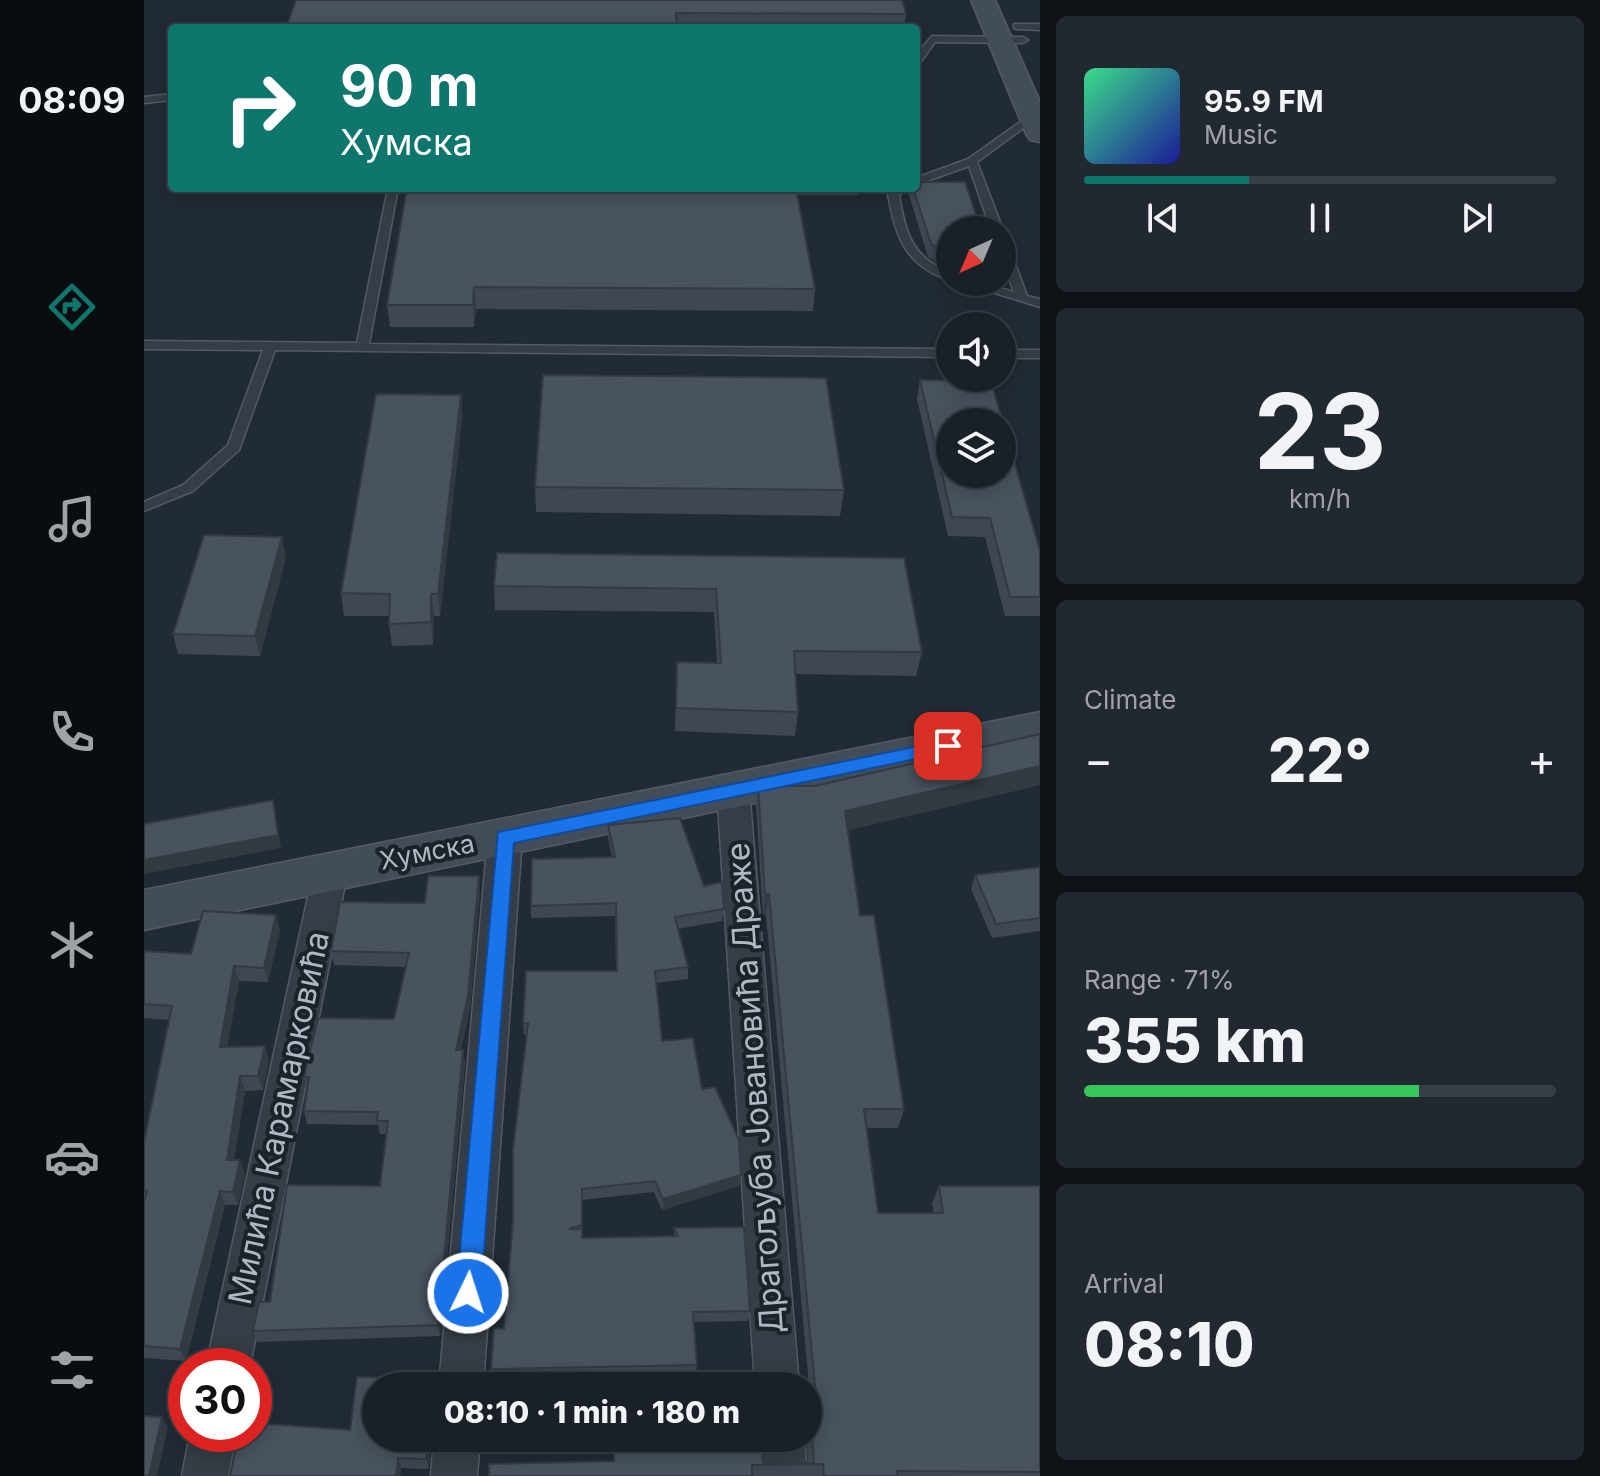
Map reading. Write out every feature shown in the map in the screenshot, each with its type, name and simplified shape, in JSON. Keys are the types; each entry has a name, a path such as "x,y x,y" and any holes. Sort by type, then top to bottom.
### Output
{"street":[{"path":"983,0 1020,33 1036,125"},
{"path":"1006,0 1040,79"},
{"name":"Хумска","path":"144,910 331,869 505,837 1040,728"},
{"name":"Драгољуба Јовановића Драже","path":"733,789 776,1372"},
{"path":"462,1372 505,837"},
{"name":"Милића Карамарковића","path":"232,1348 331,869"},
{"path":"205,1476 210,1452"},
{"path":"454,1476 456,1452"},
{"path":"782,1452 784,1476"}],"lane":[{"path":"920,56 932,39 1020,33"},
{"path":"144,100 168,97"},
{"path":"920,180 972,161 1036,125"},
{"path":"972,161 992,216"},
{"path":"362,347 392,192"},
{"path":"896,192 893,194 909,254 920,265 936,271"},
{"path":"1016,282 1022,298"},
{"path":"1015,296 1040,303"},
{"path":"144,345 936,353"},
{"path":"144,507 188,488 234,447 270,346"},
{"path":"1016,354 1040,354"}],"building":[{"path":"296,0 902,0 906,14 676,13 677,24 287,24"},
{"path":"920,182 965,182 976,216 936,216 936,247 931,244 914,192 920,192"},
{"path":"406,192 797,192 815,289 474,287 473,305 387,305"},
{"path":"543,375 826,378 844,490 535,487"},
{"path":"920,380 936,380 936,392 994,392 999,408 936,408 936,448"},
{"path":"376,394 461,395 438,594 431,594 431,622 389,624 390,594 341,593"},
{"path":"1016,468 1040,551 1040,597 1010,597 990,518 952,517 945,488 1016,488"},
{"path":"204,535 282,537 255,636 173,634"},
{"path":"497,553 904,558 922,652 794,651 798,712 676,708 677,662 721,663 716,589 494,586"},
{"path":"1040,734 1040,766 845,811 860,916 874,915 904,1109 864,1109 878,1213 943,1213 939,1186 1040,1186 1040,1472 897,1471 898,1476 824,1476 823,1464 752,1465 752,1476 489,1476 489,1464 614,1461 614,1452 762,1452 763,1464 814,1463 813,1452 822,1452 822,1372 814,1372 769,894 765,894 758,786 815,786"},
{"path":"273,800 278,835 144,860 144,824"},
{"path":"680,818 704,886 722,882 724,909 675,917 688,967 655,971 662,1041 693,1038 702,1089 715,1087 739,1140 741,1175 663,1199 655,1181 582,1189 582,1225 569,1229 582,1229 582,1238 678,1236 674,1228 744,1227 750,1311 693,1312 697,1365 491,1369 494,1328 504,1329 513,1221 513,1150 528,1023 523,1023 526,971 617,971 616,903 531,906 532,859 615,857 608,825"},
{"path":"1040,867 1040,918 996,924 975,875"},
{"path":"428,876 479,876 468,996 456,1050 463,1050 438,1325 253,1331 259,1302 270,1302 287,1185 380,1186 388,1121 377,1121 378,1112 304,1111 309,1077 304,1077 318,1018 394,1019 409,953 331,951 340,902 425,903"},
{"path":"203,911 276,915 264,968 234,966 220,1047 265,1046 258,1076 240,1076 227,1160 240,1160 233,1192 220,1191 180,1348 144,1346 144,1202 147,1191 144,1191 144,1142 172,1006 144,1004 144,951 191,954"},
{"path":"357,1377 362,1377 362,1452 427,1452 426,1459 398,1458 396,1476 230,1476 235,1452 272,1452 272,1424 350,1430"},
{"path":"144,1416 162,1417 149,1476 144,1476"}],"route":[{"path":"468,1293 505,837 948,746"}]}
